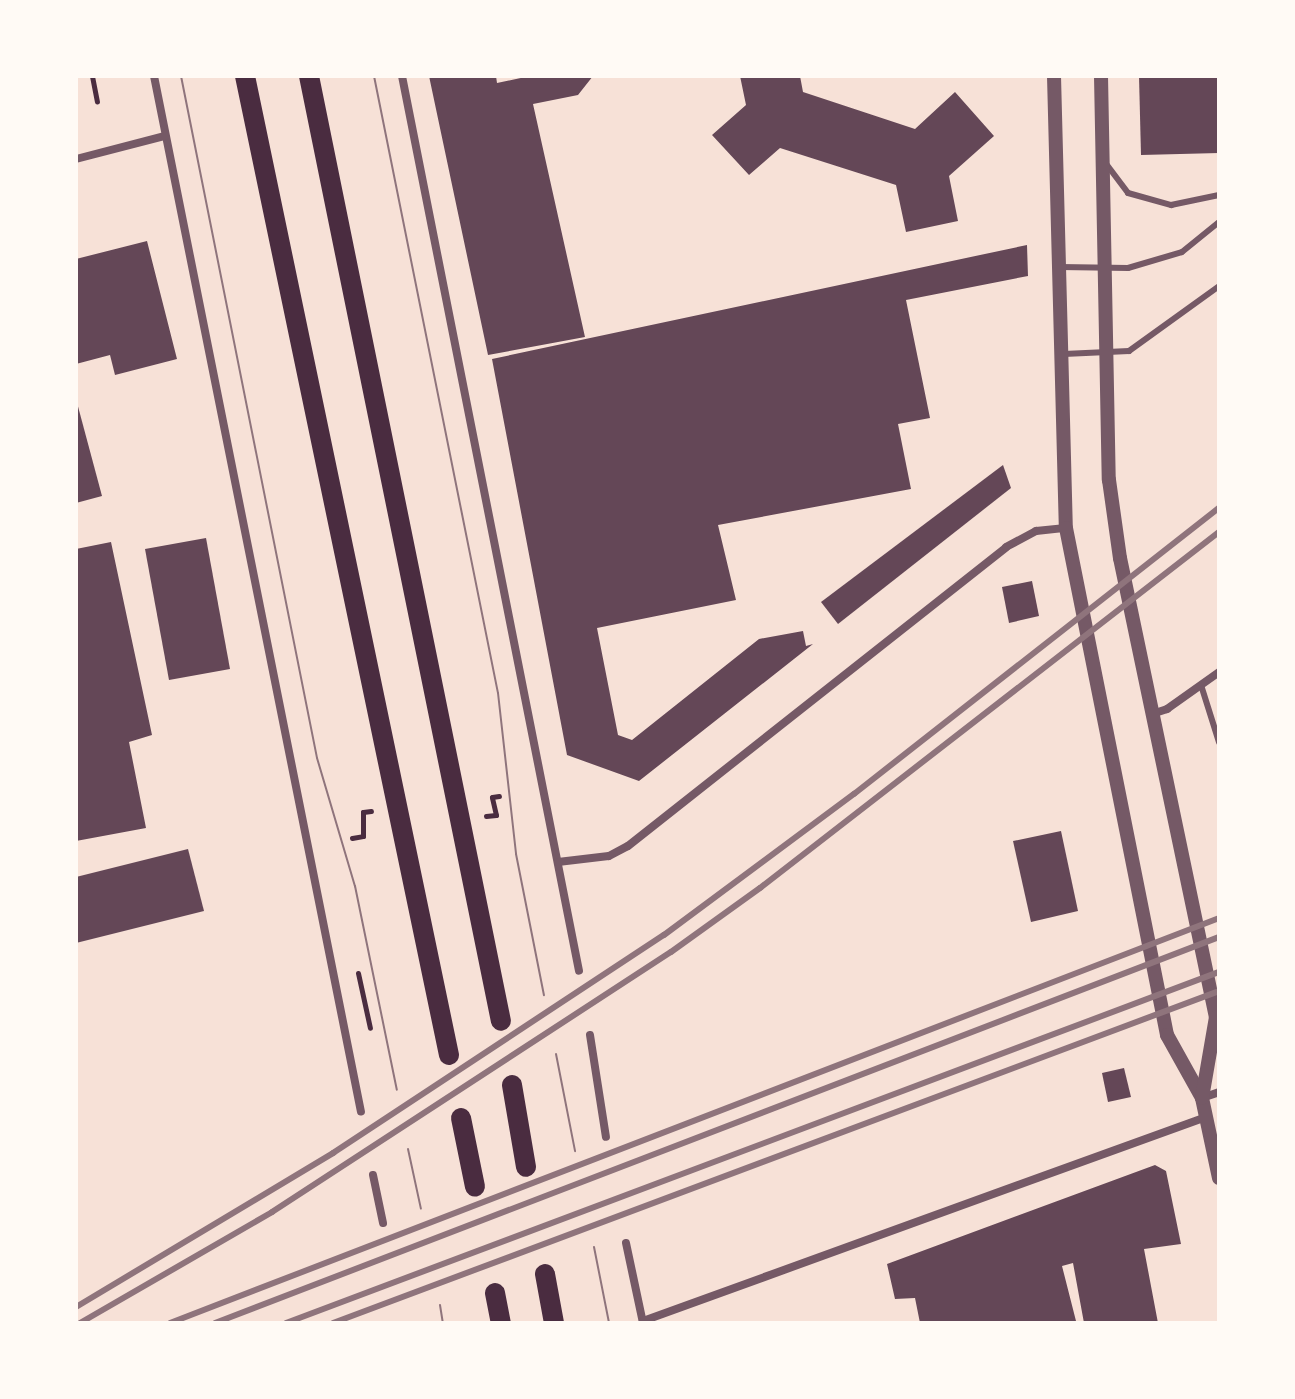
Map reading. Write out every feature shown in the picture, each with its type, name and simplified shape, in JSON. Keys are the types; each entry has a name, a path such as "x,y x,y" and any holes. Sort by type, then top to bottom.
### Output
{"main road":[{"path":"245,76 449,1055"},
{"path":"309,76 501,1021"},
{"path":"512,1085 526,1167"},
{"path":"461,1118 475,1187"},
{"path":"545,1274 554,1323"},
{"path":"495,1293 501,1323"}],"street":[{"path":"154,76 361,1112"},
{"path":"402,76 579,971"},
{"path":"1054,76 1058,354 1066,528 1167,1035 1202,1098 1219,1178"},
{"path":"1101,76 1102,353 1109,480 1152,714 1216,1017 1202,1098"},
{"path":"76,159 165,136"},
{"path":"558,862 609,856 628,846 1006,547 1036,531 1066,528"},
{"path":"1152,714 1219,672"},
{"path":"590,1035 606,1137"},
{"path":"1202,1098 1219,1092"},
{"path":"626,1243 643,1322 1206,1117"},
{"path":"373,1175 383,1223"}],"lane":[{"path":"1102,158 1128,193 1171,205 1219,195"},
{"path":"1057,267 1128,268 1182,252 1219,222"},
{"path":"1058,354 1129,351 1219,286"},
{"path":"1201,685 1219,742"}],"path":[{"path":"92,76 97,102"},
{"path":"477,818 496,815 492,797 499,796"},
{"path":"352,838 363,836 363,812 373,810"}],"building":[{"path":"429,76 496,76 497,83 530,76 593,76 578,95 533,104 585,337 488,355"},
{"path":"740,76 800,76 803,92 915,129 955,92 994,136 949,176 958,221 906,232 896,185 780,148 749,175 712,135 746,105"},
{"path":"1139,76 1219,76 1219,153 1141,155"},
{"path":"147,241 177,359 115,375 110,355 76,364 76,259"},
{"path":"1027,245 1028,276 906,300 930,418 898,424 911,489 718,525 736,600 597,628 618,735 632,740 759,639 803,631 806,646 813,644 639,781 567,755 492,359"},
{"path":"76,399 102,496 76,503"},
{"path":"1003,465 1011,488 838,624 821,602"},
{"path":"206,538 230,669 169,680 145,549"},
{"path":"111,542 152,735 129,742 146,828 76,841 76,549"},
{"path":"1032,581 1039,616 1009,623 1002,587"},
{"path":"1061,831 1078,911 1031,922 1013,841"},
{"path":"188,849 204,911 76,943 76,877"},
{"path":"1124,1068 1131,1097 1108,1102 1102,1073"},
{"path":"1155,1165 1166,1171 1181,1244 1144,1249 1158,1323 1084,1323 1073,1263 1062,1266 1076,1321 920,1323 915,1298 895,1299 887,1264"}],"tram line":[{"path":"181,76 317,758 355,886 397,1090"},
{"path":"374,76 498,693 516,854 544,995"},
{"path":"556,1054 575,1151"},
{"path":"408,1149 421,1209"},
{"path":"594,1247 609,1323"},
{"path":"440,1305 443,1323"}],"railway":[{"path":"76,1307 333,1153 664,935 854,794 1219,508"},
{"path":"80,1323 272,1212 671,952 760,888 1219,532"},
{"path":"170,1323 1219,918"},
{"path":"215,1323 1219,937"},
{"path":"286,1323 1219,972"},
{"path":"333,1323 1219,991"}]}
